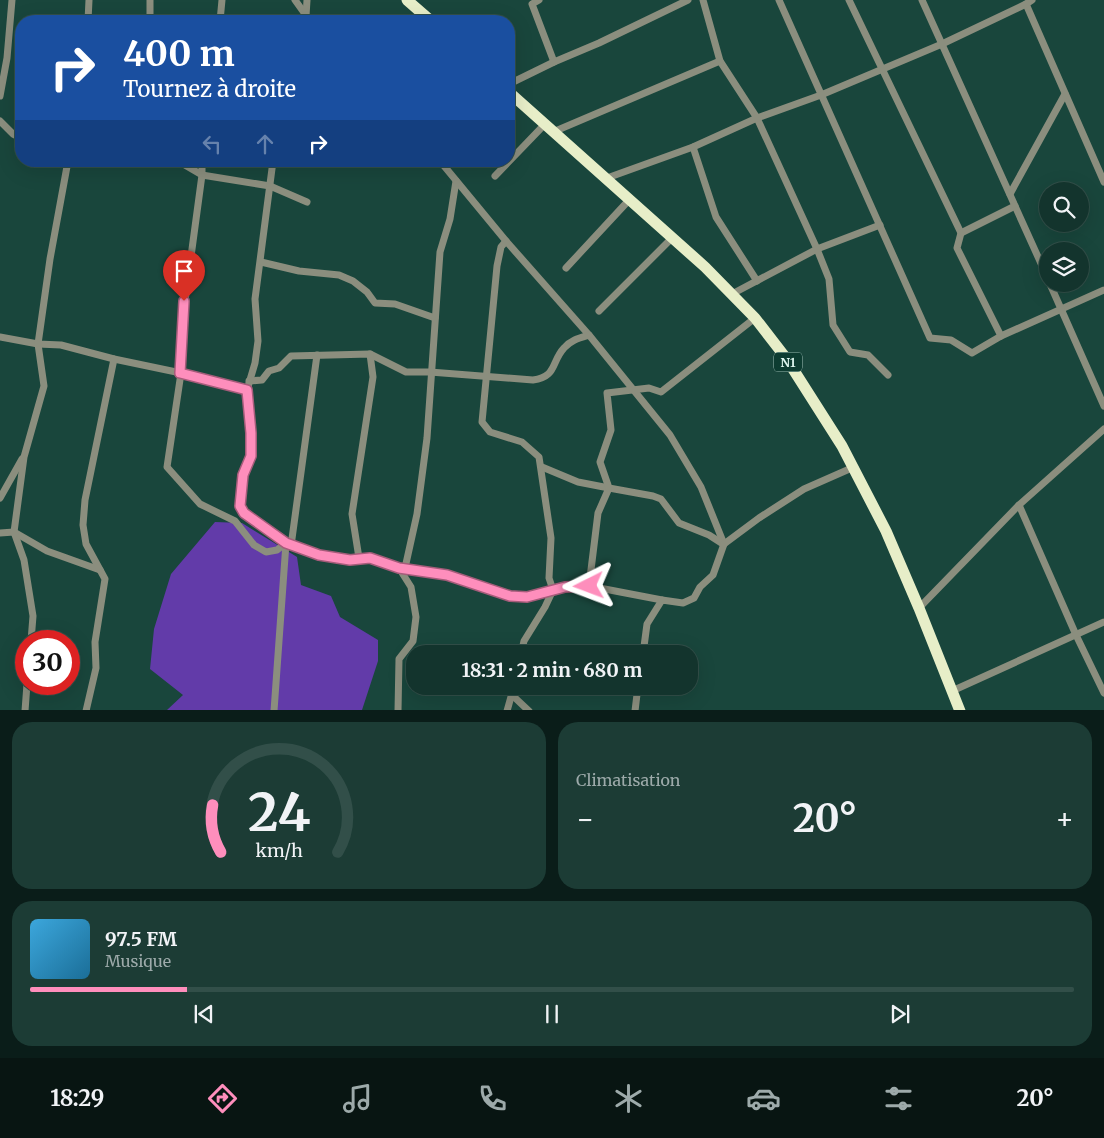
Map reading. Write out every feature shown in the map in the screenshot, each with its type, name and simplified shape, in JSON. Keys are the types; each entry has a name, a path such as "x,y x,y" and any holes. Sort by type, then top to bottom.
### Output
{"highway":[{"path":"407,0 424,15"},
{"name":"N1","path":"515,97 607,178 732,294 755,318 786,358 842,446 886,531 960,710"}],"street":[{"path":"0,96 7,58 12,0"},
{"path":"88,15 89,0"},
{"path":"150,0 150,15"},
{"path":"221,15 222,0"},
{"path":"295,0 304,15"},
{"path":"307,0 307,15"},
{"path":"539,0 532,4 554,62"},
{"path":"515,81 554,62 599,44 688,0"},
{"path":"703,0 720,60 757,118 817,249 829,280 833,325 850,352 868,355 888,375"},
{"path":"779,0 930,338 951,340 972,353 1001,336 1104,290"},
{"path":"849,0 961,233 957,248 1001,336"},
{"path":"922,0 1039,258"},
{"path":"607,178 693,147 757,118 882,70 942,44 1029,2 1065,94 1104,182"},
{"path":"515,158 549,128 720,60"},
{"path":"1010,194 1065,94"},
{"path":"2,124 15,135"},
{"path":"693,147 716,217 757,281"},
{"path":"32,630 33,616 24,560 14,532 24,457 44,386 38,344 50,259 67,167"},
{"path":"188,167 202,175 270,186 307,202"},
{"path":"202,167 184,301 180,373 167,467 200,504 235,520 254,545 266,552 278,550 289,544"},
{"path":"272,167 255,299 258,340 255,363 247,390 251,456 243,475 240,506 244,513 289,544 319,555 350,560 370,558 402,568 462,579 510,596 527,597 553,590 589,586 683,603 694,598 700,587 713,575 724,544 759,518 804,489 854,467"},
{"path":"445,167 670,435 701,487 724,544"},
{"path":"495,176 505,167"},
{"path":"398,710 399,659 413,641 416,617 411,588 402,568 420,495 427,438 430,372 440,252 450,219 456,180"},
{"path":"566,268 630,199"},
{"path":"961,233 1015,206"},
{"path":"732,294 817,249 880,225"},
{"path":"599,311 672,237"},
{"path":"506,241 501,247 497,266 482,422 490,432 522,442 539,457 542,467 551,538 549,578 553,590 545,608 523,645"},
{"path":"261,262 298,271 339,274 353,280 367,292 375,303 395,304 435,318"},
{"path":"1054,292 1104,406"},
{"path":"589,586 598,513 609,488 600,462 611,430 607,393 648,388 661,392 755,318"},
{"path":"250,381 262,380 269,371 279,368 291,356 370,354 406,372 542,379 550,374 564,348 575,339 588,335"},
{"path":"0,338 38,344 61,345 247,390"},
{"path":"359,558 352,514 373,377 370,354"},
{"path":"274,710 289,544 317,355"},
{"path":"86,710 96,668 95,642 106,579 86,544 83,525 84,500 114,359"},
{"path":"919,608 1019,505 1104,428"},
{"path":"0,498 24,457"},
{"path":"542,467 578,482 653,496 660,499 679,522 724,544"},
{"path":"1019,505 1076,635 1104,693"},
{"path":"0,533 14,532 47,551 100,570"},
{"path":"644,645 647,624 662,600"},
{"path":"952,692 1104,622"},
{"path":"25,710 26,695"},
{"path":"635,710 637,695"},
{"path":"508,710 512,696 529,710"}],"shaded area":[{"path":"215,522 242,523 297,557 301,585 331,596 340,617 378,640 378,661 362,710 167,710 183,695 150,669 154,629 171,574"}],"route":[{"path":"184,301 180,373 247,390 251,456 243,475 240,506 244,513 269,532 291,546 319,555 350,560 370,558 399,568 432,572 462,579 510,596 527,597 565,587 589,586"}]}
